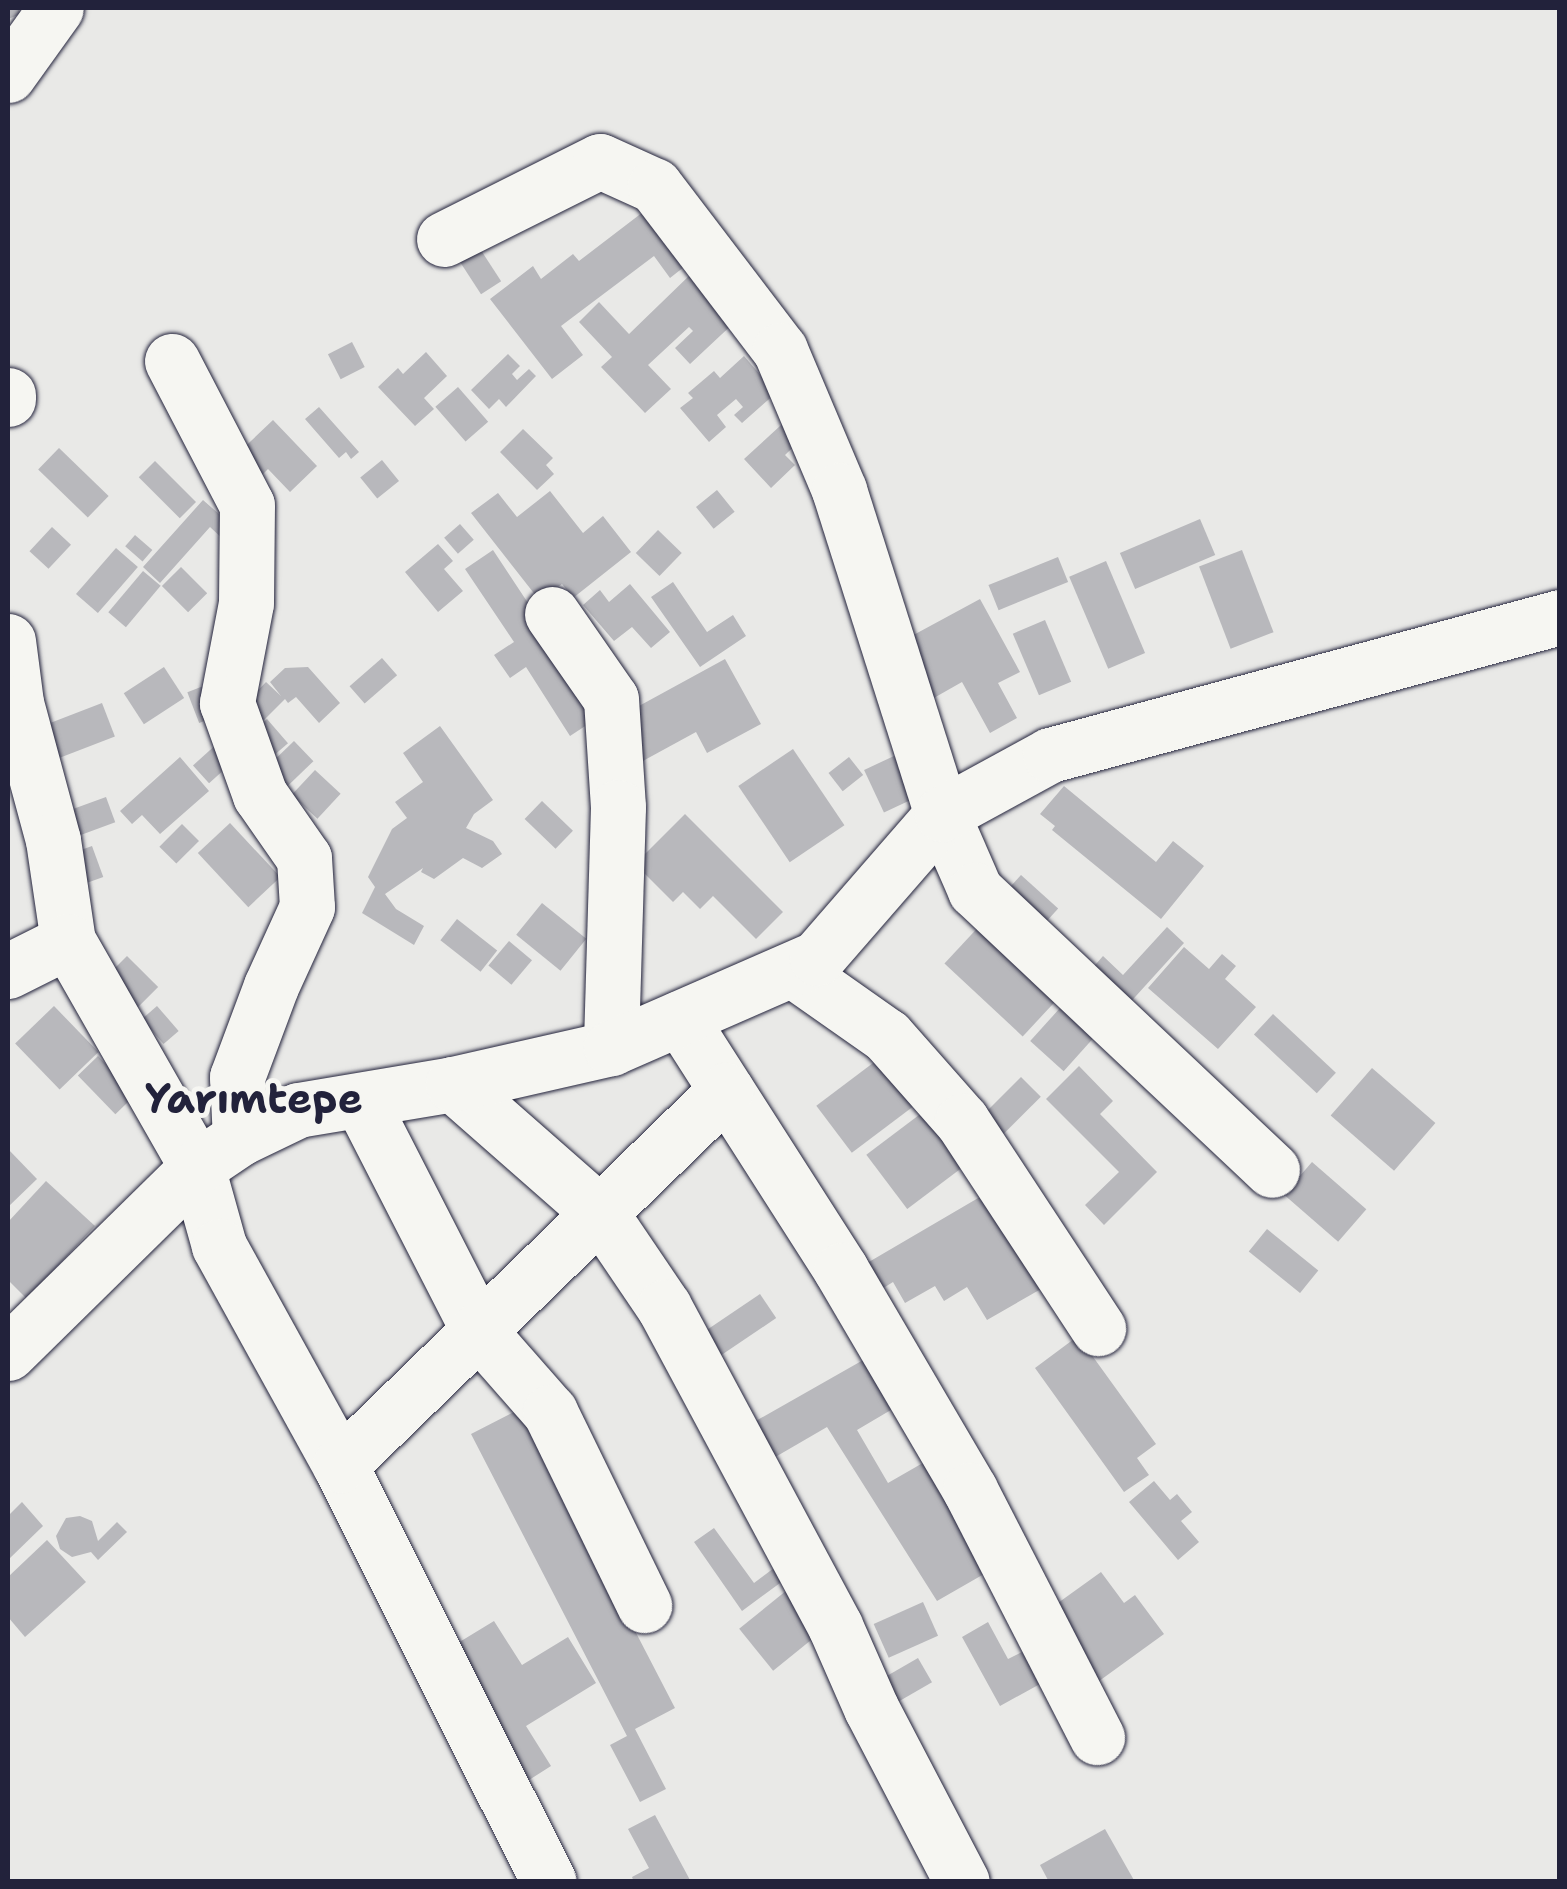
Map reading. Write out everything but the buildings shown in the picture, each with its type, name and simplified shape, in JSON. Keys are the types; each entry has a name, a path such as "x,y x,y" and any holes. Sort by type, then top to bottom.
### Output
{"street":[{"path":"8,74 56,8"},
{"path":"444,239 600,161 654,186 780,350 839,490 942,814 975,890 1272,1170"},
{"path":"172,361 247,505 246,603 227,704 260,795 304,858 307,906 271,986 238,1077 219,1153 219,1246 340,1466 549,1882"},
{"path":"552,614 611,699 618,807 611,1048"},
{"path":"8,1353 219,1153 298,1110 452,1084 611,1048 818,958 942,814 1050,755 1560,617"},
{"path":"8,641 12,704 53,840 68,940 219,1153"},
{"path":"8,971 68,940"},
{"path":"792,970 887,1036 962,1121 1098,1328"},
{"path":"680,1018 841,1270 970,1490 1097,1737"},
{"path":"452,1084 601,1214 664,1307 835,1626 871,1708 962,1882"},
{"path":"340,1466 726,1090"},
{"path":"361,1101 478,1330 550,1412 644,1605"}],"district":[{"name":"Yarımtepe","path":"254,1098"}]}
